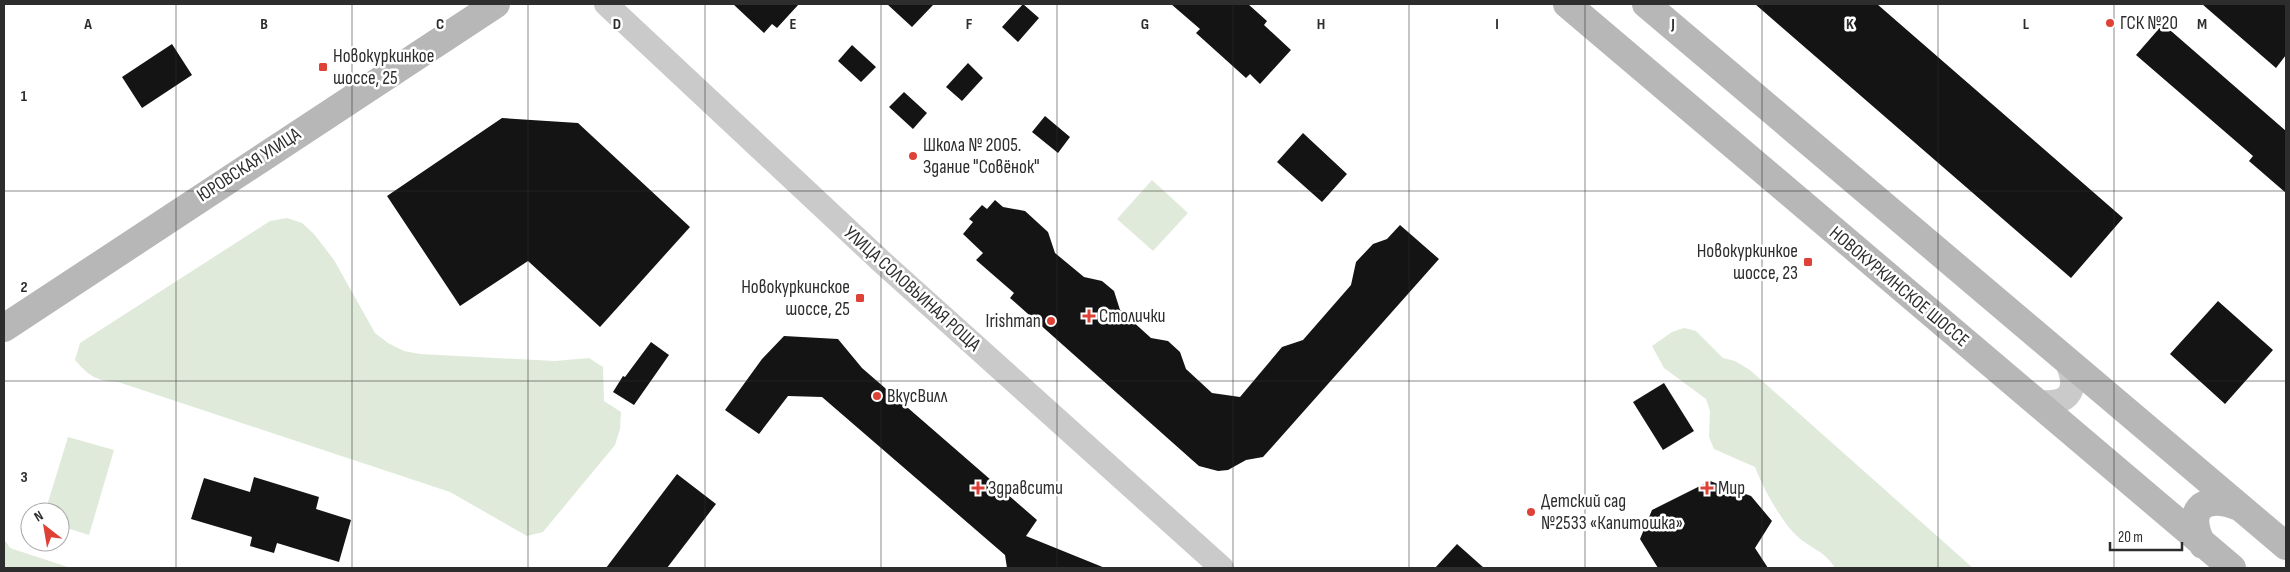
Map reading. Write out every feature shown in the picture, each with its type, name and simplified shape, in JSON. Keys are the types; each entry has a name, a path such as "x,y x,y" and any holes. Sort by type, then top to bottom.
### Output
{"main road":[{"name":"ЮРОВСКАЯ УЛИЦА","path":"4,328 496,4"},
{"name":"НОВОКУРКИНСКОЕ ШОССЕ","path":"1567,4 2232,568"},
{"path":"1646,4 2236,506 2286,546"},
{"path":"2203,544 2196,533 2194,522 2196,514 2212,500 2223,501 2236,506"}],"street":[{"name":"УЛИЦА СОЛОВЬИНАЯ РОЩА","path":"606,4 883,263 1222,568"},
{"path":"2034,401 2049,404 2061,401 2069,396 2073,386 2072,374 2066,361"}],"green space":[{"path":"1152,180 1188,213 1153,251 1117,219"},
{"path":"287,218 302,223 314,234 334,260 375,333 388,343 404,351 420,354 555,361 589,358 603,367 604,401 621,412 620,429 615,445 543,532 527,536 450,492 118,382 98,379 89,374 75,360 80,343 270,221"},
{"path":"1684,328 1696,331 1723,358 1735,361 1750,370 1973,568 1835,568 1827,558 1791,530 1773,504 1755,467 1714,449 1709,437 1710,411 1706,399 1664,368 1652,346 1672,332"},
{"path":"68,437 114,450 89,535 70,529 70,502 48,502"},
{"path":"4,539 10,548 71,568 4,568"}],"building":[{"path":"733,4 799,4 777,28 772,24 764,33"},
{"path":"887,4 934,4 912,27"},
{"path":"1023,4 1039,18 1018,42 1002,27"},
{"path":"1171,4 1248,4 1267,21 1264,25 1291,50 1260,84 1250,74 1246,78 1196,33 1200,29"},
{"path":"1755,4 1877,4 2123,218 2071,278"},
{"path":"2202,4 2286,4 2286,55 2276,68"},
{"path":"2163,24 2286,131 2286,193 2249,161 2253,156 2136,55"},
{"path":"172,44 192,75 142,108 122,77"},
{"path":"852,45 876,67 861,82 838,61"},
{"path":"968,63 983,78 962,101 946,87"},
{"path":"904,92 927,113 913,129 889,107"},
{"path":"1045,116 1070,137 1058,153 1032,132"},
{"path":"502,118 578,123 690,227 600,327 528,261 460,306 387,196"},
{"path":"1303,133 1347,174 1322,202 1277,162"},
{"path":"995,200 1003,207 1025,211 1048,232 1055,253 1084,277 1102,281 1114,291 1120,310 1151,338 1168,341 1180,352 1186,369 1212,393 1240,397 1282,347 1303,340 1351,285 1356,262 1373,244 1387,239 1400,225 1439,259 1263,457 1246,460 1228,470 1218,471 1199,466 1010,298 1014,293 976,260 983,253 963,234 973,222 969,219 982,205 987,209"},
{"path":"2218,301 2273,350 2225,404 2170,354"},
{"path":"784,336 838,339 862,368 1037,520 1026,536 1105,568 1007,568 1005,555 822,397 788,396 759,434 725,410 762,359"},
{"path":"651,342 669,355 634,405 613,392 623,376 625,377"},
{"path":"1664,383 1694,431 1663,450 1633,402"},
{"path":"677,474 716,504 667,568 606,568"},
{"path":"254,477 319,497 316,509 351,520 339,562 277,543 274,553 250,546 252,537 191,519 204,478 250,492"},
{"path":"1710,481 1751,496 1772,521 1755,548 1768,568 1658,568 1640,539 1652,510"},
{"path":"1457,544 1484,568 1435,568"}],"place":[{"name":"ГСК №20","path":"2110,23"},
{"name":"Новокуркинкое шоссе, 25","path":"323,67"},
{"name":"Школа № 2005. Здание \"Совёнок\"","path":"913,156"},
{"name":"Новокуркинкое шоссе, 23","path":"1808,262"},
{"name":"Новокуркинское шоссе, 25","path":"860,298"},
{"name":"Столички","path":"1089,316"},
{"name":"Irishman","path":"1051,321"},
{"name":"ВкусВилл","path":"877,396"},
{"name":"Здравсити","path":"978,488"},
{"name":"Мир","path":"1707,488"},
{"name":"Детский сад №2533 «Капитошка»","path":"1531,512"}]}
